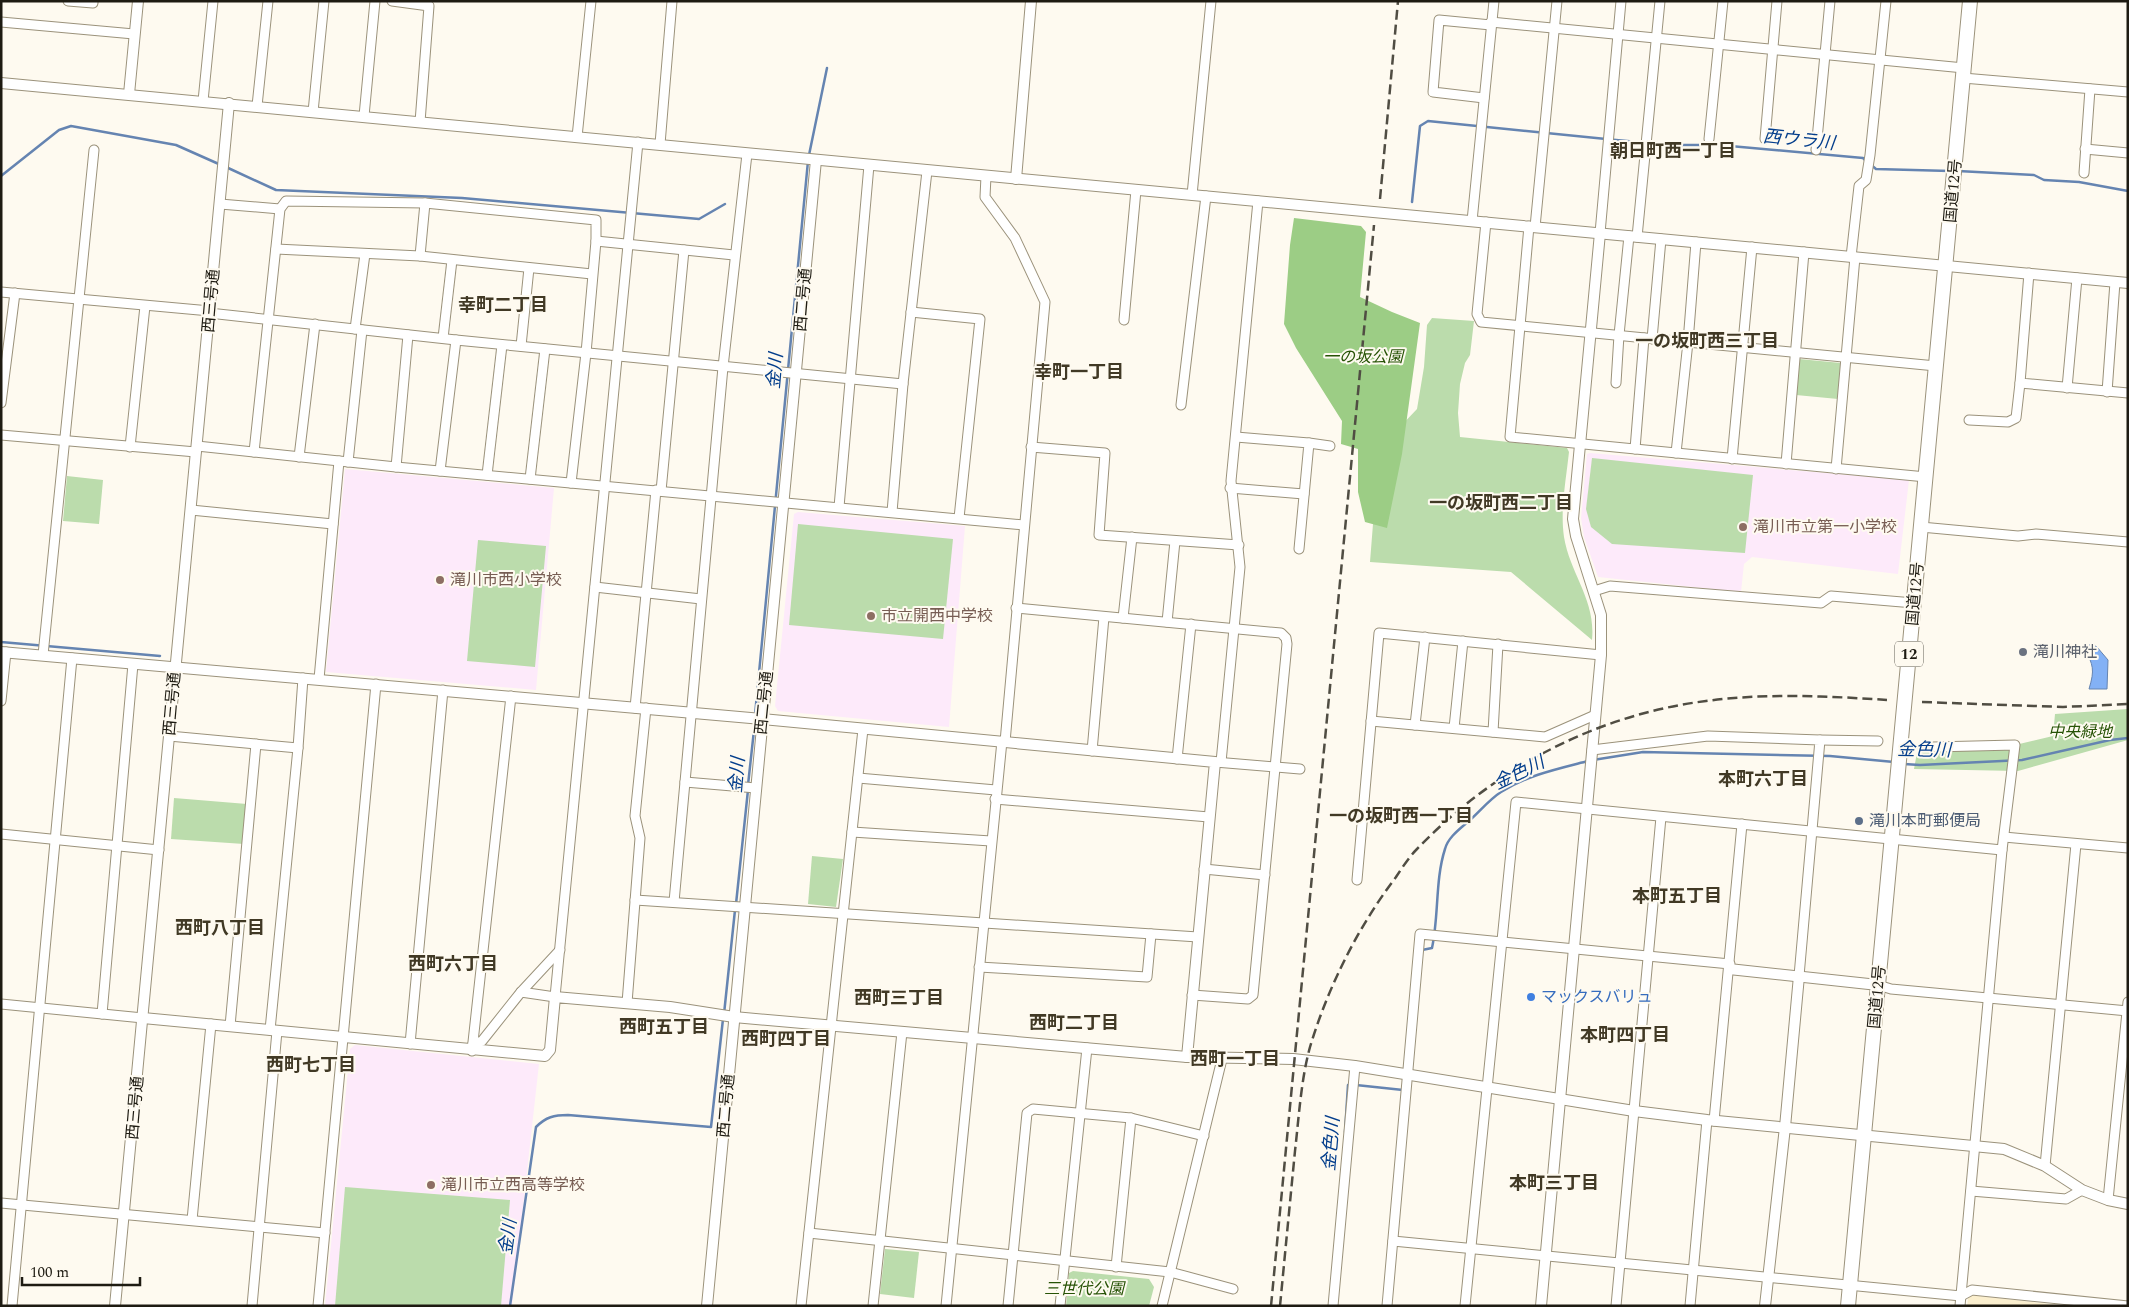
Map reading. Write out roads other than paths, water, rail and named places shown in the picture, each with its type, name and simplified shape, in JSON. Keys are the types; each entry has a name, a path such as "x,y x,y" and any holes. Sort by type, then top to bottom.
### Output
{"highway":[{"name":"国道12号","path":"1848,1306 1970,1"}],"street":[{"path":"68,1 93,3 93,1"},
{"path":"129,94 138,1"},
{"path":"203,101 213,1"},
{"path":"257,106 268,1"},
{"path":"313,112 324,1"},
{"path":"364,116 375,1"},
{"path":"392,1 429,6 420,122"},
{"path":"577,137 591,1"},
{"path":"660,144 672,1"},
{"path":"1016,179 1031,1"},
{"path":"1192,195 1210,1"},
{"path":"1472,221 1494,1"},
{"path":"1557,1 1532,227 1518,326 1510,437 1926,477"},
{"path":"1541,1306 1601,655 1601,614 1576,536 1573,519 1621,1"},
{"path":"1616,383 1619,335 1633,236 1660,1"},
{"path":"1709,139 1723,1"},
{"path":"1765,139 1777,1"},
{"path":"1816,150 1830,1"},
{"path":"1836,469 1859,186 1866,180 1870,155 1886,1"},
{"path":"1484,98 1433,92 1439,20 1555,27 1880,60 1964,73 2128,92"},
{"path":"1,22 134,34"},
{"path":"1,83 2128,283"},
{"path":"2084,173 2090,89"},
{"name":"西三号通","path":"115,1306 229,103"},
{"path":"1,1004 545,1056 550,1050 626,244 638,142"},
{"path":"2085,149 2128,153"},
{"path":"42,655 94,150"},
{"path":"674,902 723,367 734,255 747,154"},
{"name":"西二号通","path":"707,1306 816,160"},
{"path":"839,507 869,165"},
{"path":"892,512 903,384 927,170"},
{"path":"946,1306 1045,302 1015,238 985,198 986,176"},
{"path":"1124,320 1136,190"},
{"path":"1181,406 1206,196"},
{"path":"254,452 280,209 286,201 425,203 596,220 596,241 586,353 571,483"},
{"path":"1187,1058 1209,817 1218,762 1240,567 1239,545 1230,488 1258,201"},
{"path":"420,256 425,203"},
{"path":"220,204 280,209"},
{"path":"1486,222 1477,314 1478,320 1481,322 1936,366"},
{"path":"1635,449 1661,239"},
{"path":"596,241 734,255"},
{"path":"1676,453 1696,242"},
{"path":"1732,459 1752,247"},
{"path":"276,249 420,256 592,274"},
{"path":"627,1004 640,838 635,816 645,592 674,362 684,250"},
{"path":"1786,464 1804,252"},
{"path":"319,679 333,524 343,462 365,254"},
{"path":"443,338 452,260"},
{"path":"521,346 529,268"},
{"path":"1970,420 2008,422 2016,418 2029,273"},
{"path":"2067,388 2077,278"},
{"path":"2107,392 2115,282"},
{"path":"1,292 80,298 358,330 903,384"},
{"path":"1,403 15,293"},
{"path":"130,447 145,306"},
{"path":"911,312 980,319 959,518"},
{"path":"299,457 316,324"},
{"path":"396,467 408,335"},
{"path":"440,471 456,340"},
{"path":"488,475 502,345"},
{"path":"530,479 546,349"},
{"path":"2020,383 2128,393"},
{"path":"1,435 130,447 254,452 343,462 1024,525"},
{"path":"1236,437 1330,446"},
{"path":"1299,549 1309,443"},
{"path":"1031,447 1105,453 1099,535 1239,545"},
{"path":"1230,488 1304,494"},
{"path":"191,510 333,524"},
{"path":"1921,527 2018,536 2036,534 2128,542"},
{"path":"1123,618 1132,537"},
{"path":"1167,622 1174,541"},
{"path":"1594,590 1610,586 1821,603 1831,596 1914,603"},
{"path":"594,587 701,598"},
{"path":"1016,608 1234,627 1281,633 1286,638 1287,644 1253,995 1248,999 1192,995"},
{"path":"1092,751 1104,617"},
{"path":"1177,759 1190,624"},
{"path":"1357,880 1380,632 1601,655"},
{"path":"1415,725 1425,637"},
{"path":"1454,728 1463,641"},
{"path":"1492,732 1498,644"},
{"path":"1,701 4,652 691,712 1177,759 1300,769"},
{"path":"12,1306 72,658"},
{"path":"102,1014 133,664"},
{"path":"252,1306 303,678"},
{"path":"318,1306 376,684"},
{"path":"410,1044 443,690"},
{"path":"472,1048 511,696"},
{"path":"1371,722 1545,737 1595,715"},
{"path":"801,1306 863,729"},
{"path":"169,736 298,748"},
{"path":"1592,750 1708,736 1878,741"},
{"path":"1765,1306 1785,1127 1820,740"},
{"path":"230,1026 256,744"},
{"path":"1932,746 2014,745 2002,850 1960,1306"},
{"path":"858,778 1209,817"},
{"path":"684,782 756,788"},
{"path":"1465,1306 1516,802 2002,850"},
{"path":"1616,1306 1661,817"},
{"path":"1690,1306 1710,1121 1730,967 1742,824"},
{"path":"852,832 991,841"},
{"path":"1,834 158,850"},
{"path":"2004,836 2128,848"},
{"path":"2046,1166 2076,844"},
{"path":"1204,869 1265,875"},
{"path":"635,900 1198,937"},
{"path":"979,966 1147,977 1151,934"},
{"path":"1387,1306 1420,934 1649,956 1799,976 1878,984 1891,989 2061,1005 2128,1008 2108,1200"},
{"path":"472,1048 482,1041 521,992 560,950"},
{"path":"521,992 555,997 670,1007 734,1017 1187,1058 1267,1058 1355,1066 1634,1111 1710,1121 1864,1134 2004,1149 2046,1166 2082,1190 2108,1200 2128,1204"},
{"path":"192,1220 211,1024"},
{"path":"873,1306 902,1032"},
{"path":"1060,1306 1086,1048"},
{"path":"1162,1306 1222,1059"},
{"path":"1333,1306 1355,1066"},
{"path":"1008,1306 1027,1113 1033,1109 1131,1118 1204,1136"},
{"path":"1116,1267 1131,1118"},
{"path":"1971,1191 2066,1199 2082,1190"},
{"path":"1,1203 325,1233"},
{"path":"809,1233 1170,1272 1233,1289"},
{"path":"1393,1240 1960,1296 1972,1290 2128,1306"}],"water":[{"path":"2091,644 2097,647 2108,660 2107,689 2089,689 2092,668 2085,648"}],"waterway":[{"name":"金川","path":"809,155 827,68"},
{"name":"西ウラ川","path":"1412,202 1420,126 1428,121 1671,145 1719,145 1863,158 1866,161"},
{"path":"1,176 59,130 71,126 176,145 221,165"},
{"name":"金川","path":"755,715 808,161"},
{"name":"西ウラ川","path":"1870,164 1876,169 1950,171"},
{"path":"226,167 276,190 462,198 699,219 725,204"},
{"name":"西ウラ川","path":"1958,171 2034,175 2044,180 2079,182 2128,191"},
{"path":"1,642 160,656"},
{"name":"金川","path":"748,785 755,721"},
{"name":"金色川","path":"1904,764 1920,765 2022,760 2110,740 2128,738"},
{"name":"金色川","path":"1593,760 1643,752 1830,756 1894,762"},
{"name":"金色川","path":"1422,950 1432,948 1442,861 1447,845 1452,837 1493,798 1511,786 1543,773 1588,761"},
{"name":"金川","path":"736,904 748,790"},
{"name":"金川","path":"724,1014 735,910"},
{"name":"金川","path":"510,1306 536,1127 550,1117 558,1115 711,1127 723,1019"},
{"name":"金色川","path":"1345,1132 1348,1085 1351,1085"},
{"name":"金色川","path":"1356,1085 1403,1090"}],"railway":[{"path":"1380,199 1398,1"},
{"path":"1271,1306 1374,225"},
{"path":"1280,1306 1304,1072 1310,1047 1335,980 1357,937 1382,896 1417,849 1447,820 1479,794 1513,771 1549,750 1586,733 1625,719 1665,708 1728,698 1796,696 1887,700"},
{"path":"1922,702 2063,707 2128,704"}],"place":[{"name":"滝川市立第一小学校","path":"1743,527"},
{"name":"滝川市西小学校","path":"440,580"},
{"name":"市立開西中学校","path":"871,616"},
{"name":"滝川神社","path":"2023,652"},
{"name":"滝川本町郵便局","path":"1859,821"},
{"name":"マックスバリュ","path":"1531,997"},
{"name":"滝川市立西高等学校","path":"431,1185"}],"district":[{"name":"朝日町西一丁目","path":"1673,151"},
{"name":"幸町二丁目","path":"503,305"},
{"name":"一の坂町西三丁目","path":"1707,341"},
{"name":"幸町一丁目","path":"1079,372"},
{"name":"一の坂町西二丁目","path":"1501,503"},
{"name":"本町六丁目","path":"1763,779"},
{"name":"一の坂町西一丁目","path":"1401,816"},
{"name":"本町五丁目","path":"1677,896"},
{"name":"西町八丁目","path":"220,928"},
{"name":"西町六丁目","path":"453,964"},
{"name":"西町三丁目","path":"899,998"},
{"name":"西町二丁目","path":"1074,1023"},
{"name":"西町五丁目","path":"664,1027"},
{"name":"本町四丁目","path":"1625,1035"},
{"name":"西町四丁目","path":"786,1039"},
{"name":"西町一丁目","path":"1235,1059"},
{"name":"西町七丁目","path":"311,1065"},
{"name":"本町三丁目","path":"1554,1183"}],"park label":[{"name":"一の坂公園","path":"1363,357"},
{"name":"中央緑地","path":"2080,732"},
{"name":"三世代公園","path":"1084,1289"}]}
